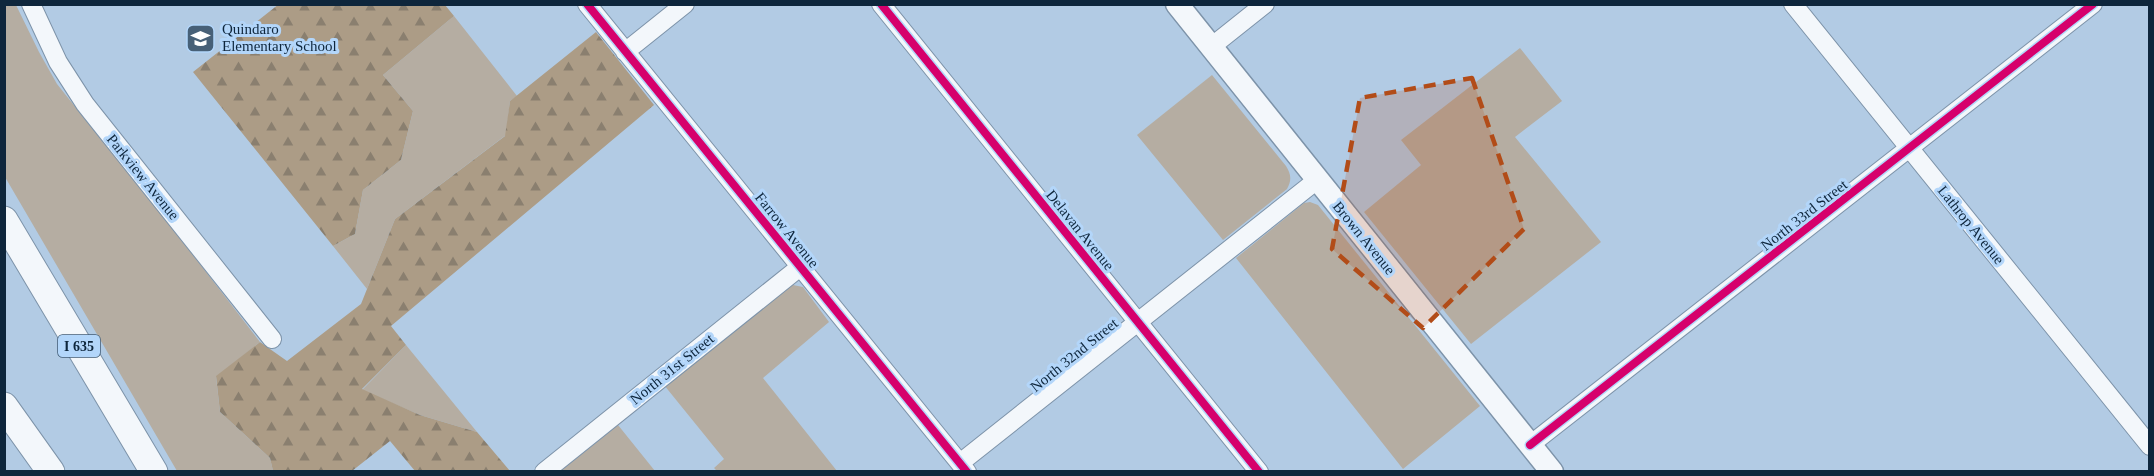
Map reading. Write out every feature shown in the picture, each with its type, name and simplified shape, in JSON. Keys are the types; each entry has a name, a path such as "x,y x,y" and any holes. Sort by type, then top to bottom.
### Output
{"highway":[{"name":"I 635","path":"4,220 154,471"},
{"path":"4,406 51,471"},
{"path":"4,431 44,471"}],"main road":[{"name":"Brown Avenue","path":"1177,4 1552,471"}],"street":[{"name":"Parkview Avenue","path":"31,4 58,62 86,104 272,339"},
{"name":"Farrow Avenue","path":"587,4 964,467"},
{"path":"625,52 685,4"},
{"name":"Delavan Avenue","path":"881,4 1259,471"},
{"path":"1211,47 1265,4"},
{"name":"Lathrop Avenue","path":"1793,4 2150,446"},
{"name":"North 33rd Street","path":"1530,445 2093,4"},
{"name":"North 32nd Street","path":"964,467 1137,322 1317,180"},
{"name":"North 31st Street","path":"544,471 800,267"}],"highlighted area":[{"path":"1472,78 1524,229 1423,328 1332,249 1360,98"}],"shaded area":[{"path":"4,5 16,5 57,84 260,342 216,377 220,412 270,458 273,471 177,471 5,177"},
{"path":"454,16 517,96 510,101 506,135 395,219 367,289 333,246 355,234 363,190 401,160 413,111 383,75"},
{"path":"1520,48 1562,101 1515,137 1601,242 1471,344 1364,212 1421,165 1401,140"},
{"path":"1212,75 1286,166 1290,177 1287,189 1223,240 1137,135"},
{"path":"1310,202 1318,205 1480,406 1403,469 1236,258 1304,203"},
{"path":"793,285 803,287 829,322 763,378 837,471 717,471 714,468 724,459 664,385 781,290"},
{"path":"406,345 477,432 420,415 362,390"},
{"path":"618,425 655,471 559,472"}],"green space":[{"path":"279,4 445,5 454,16 383,75 413,111 401,160 363,190 355,234 333,246 193,72"},
{"path":"596,32 654,105 391,326 406,345 362,389 420,415 477,432 510,471 415,471 390,441 352,471 273,471 270,458 220,412 216,376 260,342 287,361 361,304 395,219 505,136 510,101"}],"cycle path":[{"path":"587,4 967,472"},
{"path":"881,4 1259,472"},
{"path":"1530,445 2093,4"}],"place":[{"name":"Quindaro Elementary School","path":"201,38"}]}
